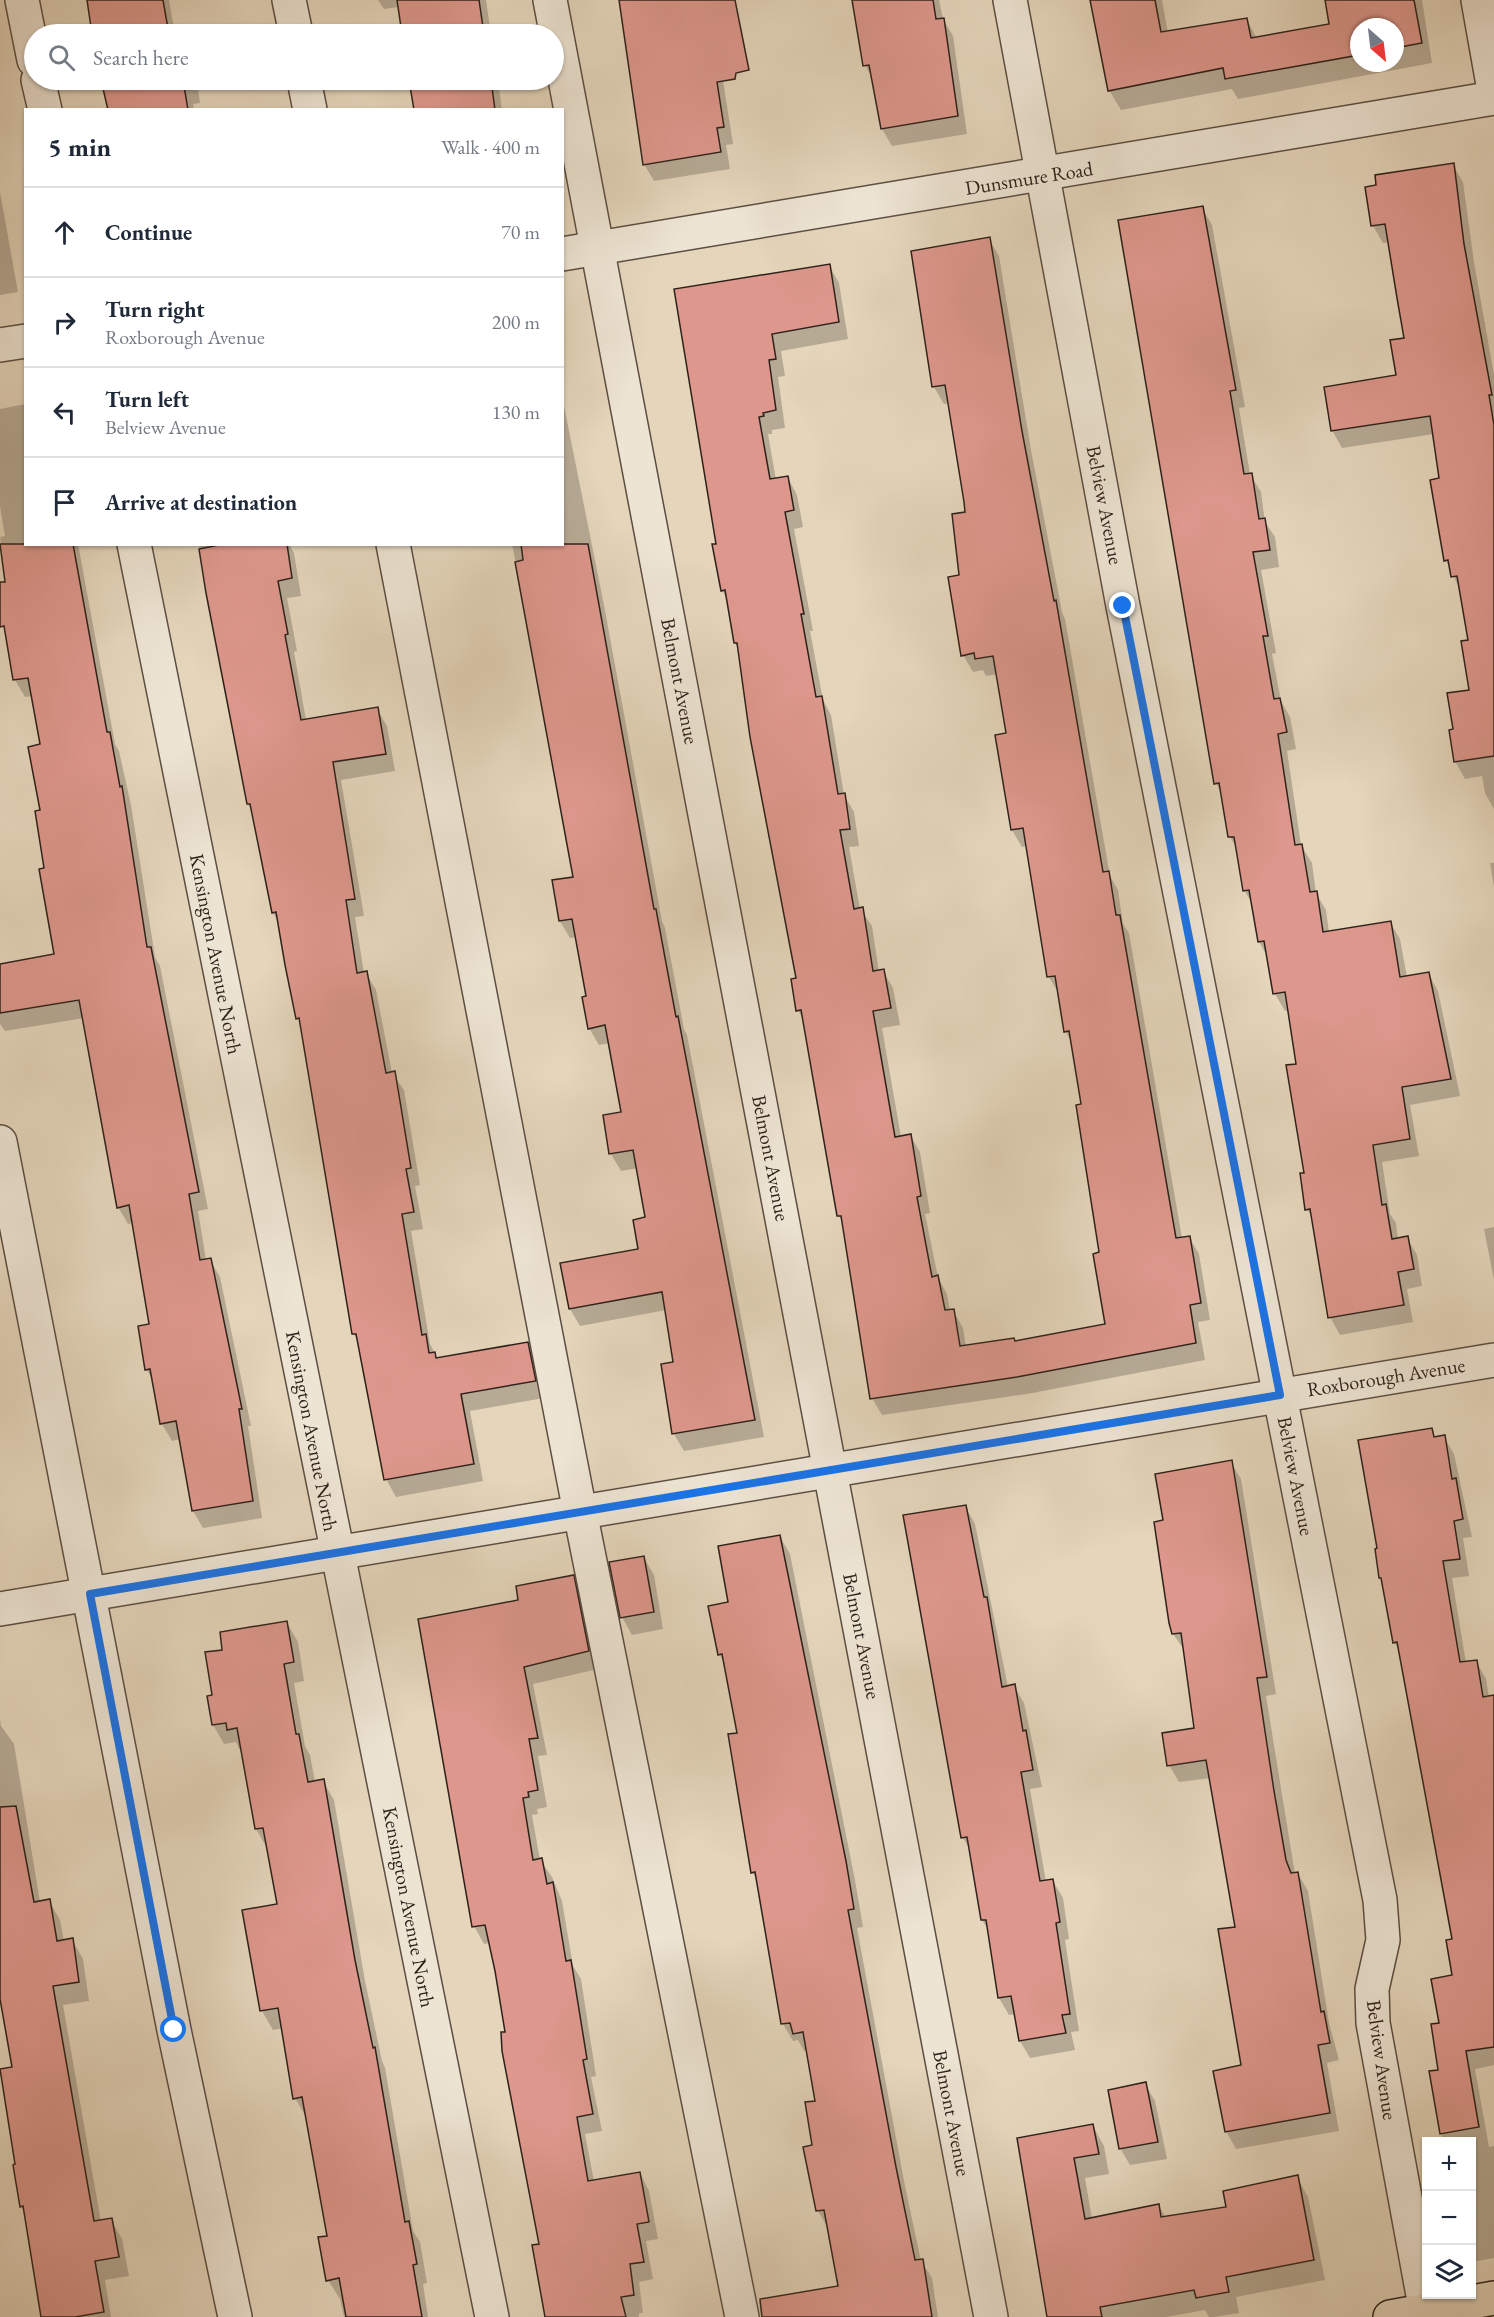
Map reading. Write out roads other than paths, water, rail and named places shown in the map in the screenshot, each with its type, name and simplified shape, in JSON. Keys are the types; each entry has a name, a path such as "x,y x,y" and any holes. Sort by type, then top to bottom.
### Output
{"main road":[{"path":"1390,2317 1427,2314 1494,2298"}],"street":[{"path":"22,0 27,24"},
{"path":"289,0 294,24"},
{"name":"Belmont Avenue","path":"550,0 555,24"},
{"name":"Belview Avenue","path":"1010,0 1123,606 1380,1900 1383,1940 1372,1989 1373,2023 1427,2314"},
{"path":"1478,0 1494,90"},
{"name":"Belmont Avenue","path":"564,74 991,2317"},
{"path":"41,90 45,108"},
{"path":"306,90 310,108"},
{"name":"Dunsmure Road","path":"564,254 1043,176 1494,98"},
{"path":"0,345 24,341"},
{"name":"Kensington Avenue North","path":"134,546 492,2317"},
{"path":"393,546 580,1512 742,2317"},
{"path":"0,1142 172,2018 235,2317"},
{"name":"Roxborough Avenue","path":"0,1609 1494,1360"}]}
